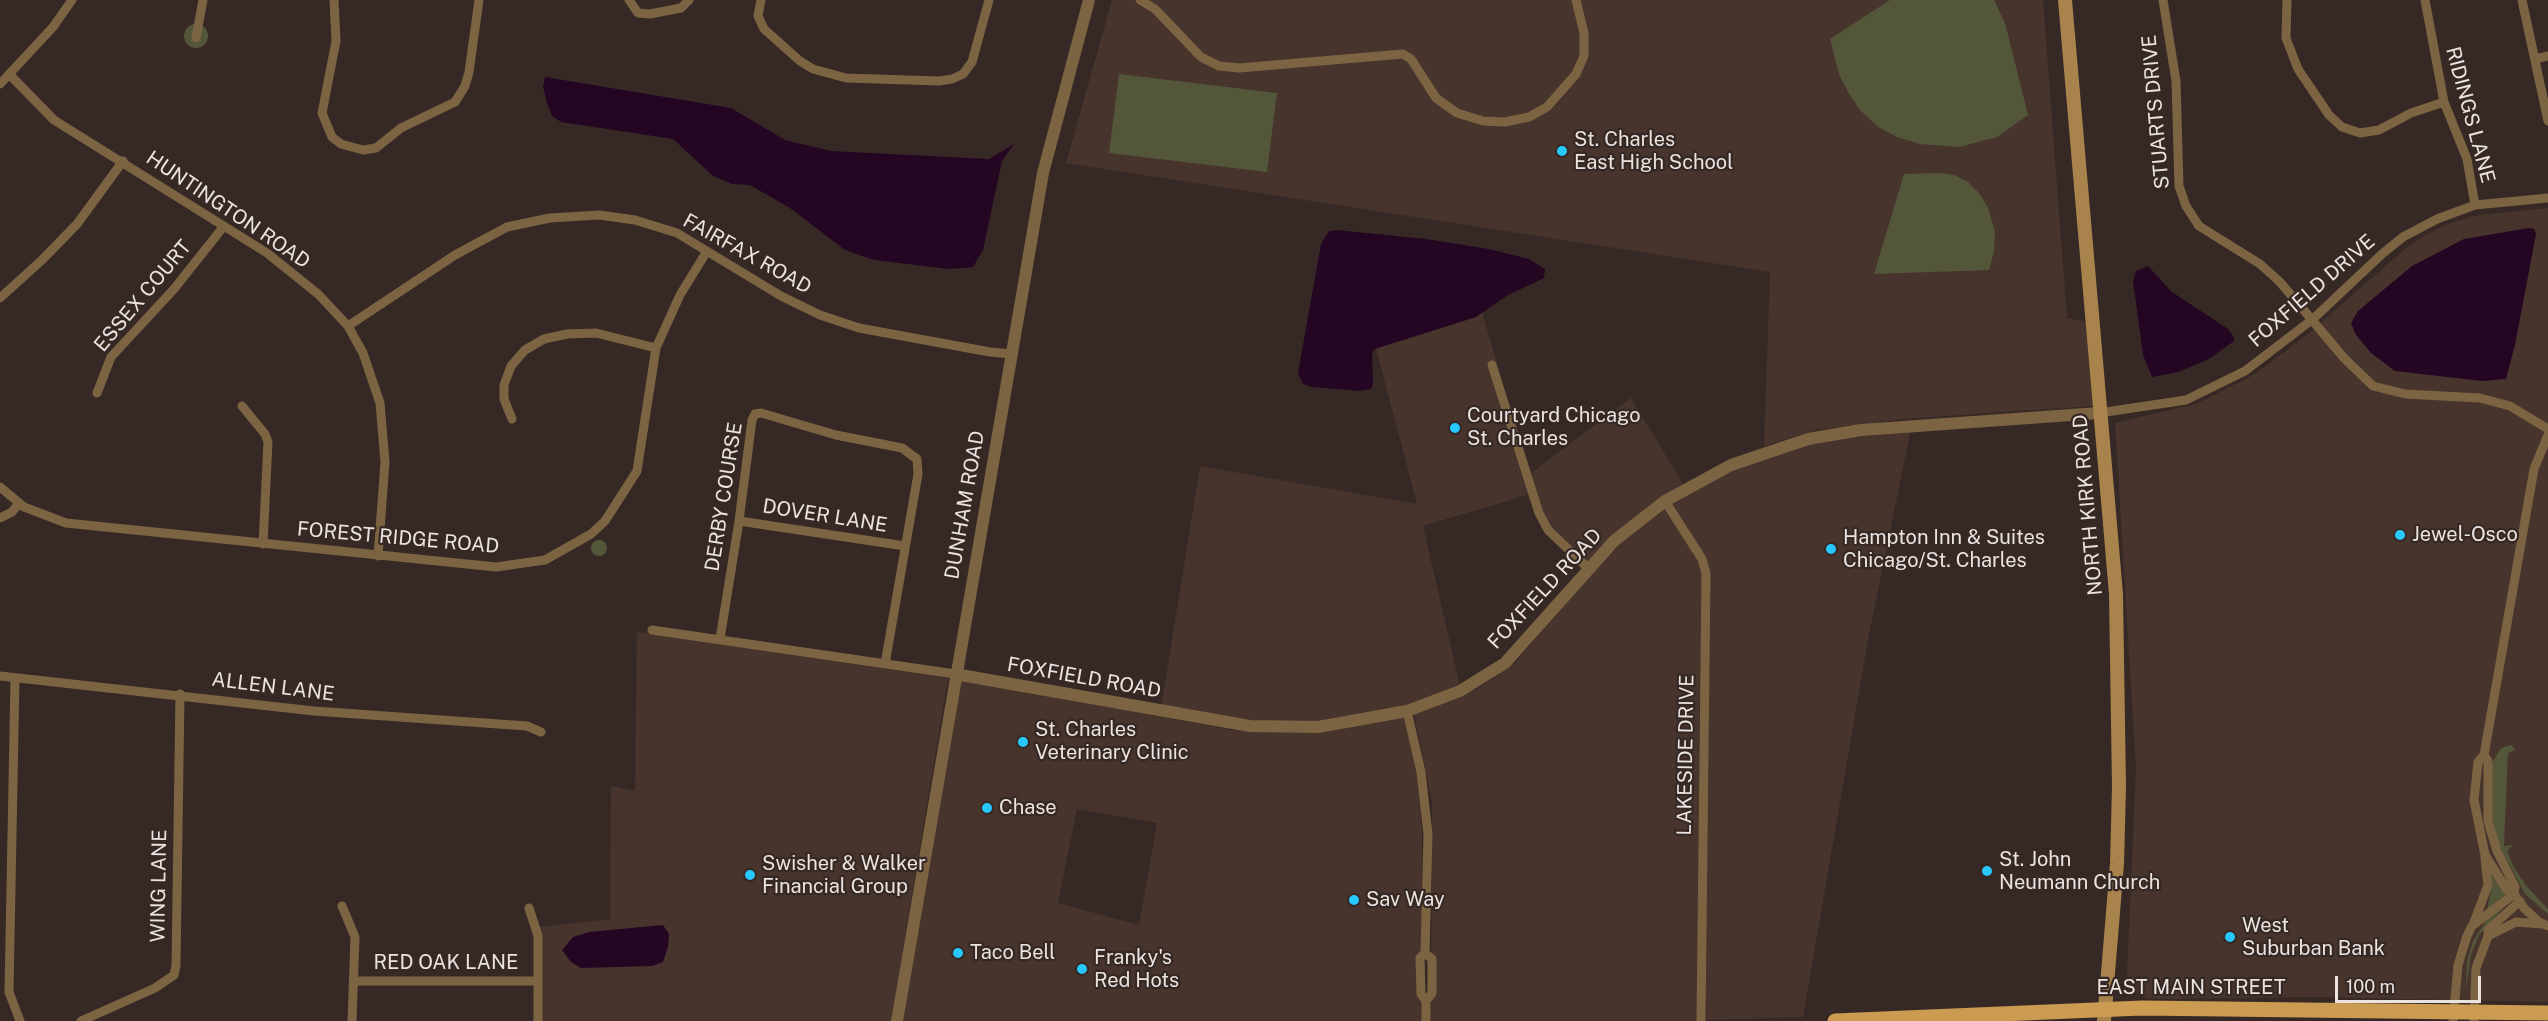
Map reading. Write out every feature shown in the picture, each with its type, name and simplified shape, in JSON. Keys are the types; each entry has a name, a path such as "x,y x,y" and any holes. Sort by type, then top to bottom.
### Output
{"main road":[{"name":"NORTH KIRK ROAD","path":"2065,0 2116,594 2120,718 2117,864 2104,1015"},
{"name":"EAST MAIN STREET","path":"1835,1021 2104,1015 2475,1016 2548,1013"}],"street":[{"path":"0,84 53,27 72,0"},
{"path":"196,38 203,0"},
{"path":"334,0 336,41 322,113 332,137 341,144 363,150 376,148 407,125 455,102 465,86 469,72 479,0"},
{"path":"629,0 634,10 650,14 681,8 689,0"},
{"path":"761,0 758,15 764,29 800,61 813,69 846,78 939,81 963,74 972,62 988,0"},
{"name":"DUNHAM ROAD","path":"897,1021 1043,173 1089,0"},
{"path":"1140,0 1155,9 1201,57 1219,66 1239,68 1392,53 1403,54 1411,59 1436,98 1457,113 1483,121 1505,122 1528,117 1547,107 1563,92 1576,74 1584,56 1584,33 1576,0"},
{"name":"STUARTS DRIVE","path":"2163,0 2176,81 2179,186 2186,206 2206,232 2260,264 2280,282 2344,358 2373,386 2405,394 2480,398 2510,405 2548,429"},
{"path":"2287,0 2286,38 2298,69 2316,97 2342,127 2360,133 2379,130 2411,113 2444,102"},
{"name":"RIDINGS LANE","path":"2425,0 2444,102 2467,159 2475,205"},
{"path":"2522,0 2548,121"},
{"path":"2535,59 2548,56"},
{"name":"HUNTINGTON ROAD","path":"9,74 54,120 267,253 318,294 348,326 363,353 380,403 385,462 378,556"},
{"path":"0,298 77,224 123,161"},
{"name":"FOXFIELD DRIVE","path":"2099,413 2186,400 2245,371 2313,319 2403,237 2459,209 2475,205 2548,198"},
{"name":"FAIRFAX ROAD","path":"348,326 455,255 507,227 550,218 599,215 635,220 677,233 782,296 839,321 870,330 1012,354"},
{"name":"ESSEX COURT","path":"97,393 111,357 174,289 224,226"},
{"name":"FOREST RIDGE ROAD","path":"0,487 19,503 66,523 496,567 545,560 591,534 618,505 637,471 656,348 680,295 707,251"},
{"path":"512,419 504,399 504,385 511,366 525,350 544,339 567,334 596,333 656,348"},
{"path":"1492,365 1539,513 1548,530 1588,568"},
{"path":"242,406 265,434 268,442 263,544"},
{"name":"DERBY COURSE","path":"720,639 752,420 755,414 761,413 836,435 910,452 917,459 918,474 885,664"},
{"name":"FOXFIELD ROAD","path":"652,630 955,674 1250,726 1318,727 1407,711 1460,691 1505,663 1614,541 1665,501 1731,465 1808,439 1861,430 2099,413"},
{"path":"2454,1016 2458,965 2463,944 2488,885 2485,855 2474,800 2478,762 2484,755 2534,468 2548,435"},
{"name":"LAKESIDE DRIVE","path":"1665,501 1702,559 1706,573 1701,1021"},
{"path":"0,518 12,512 19,503"},
{"name":"DOVER LANE","path":"739,521 905,546"},
{"name":"ALLEN LANE","path":"0,676 180,694 314,711 527,726 541,732"},
{"path":"15,678 9,992 20,1021"},
{"name":"WING LANE","path":"81,1021 155,988 174,975 176,966 180,694"},
{"path":"1407,711 1421,772 1428,834 1425,953 1432,959 1432,993 1426,1001 1426,1021"},
{"path":"2484,755 2488,761 2486,799 2488,821 2497,851 2515,887 2517,897"},
{"path":"2485,855 2507,890 2545,925"},
{"path":"2472,926 2517,897"},
{"path":"2475,1016 2476,968 2488,936 2488,930 2517,897"},
{"path":"342,906 355,937 352,1021"},
{"path":"529,908 538,936 538,1021"},
{"path":"2488,936 2516,922 2545,925"},
{"name":"RED OAK LANE","path":"355,981 538,981"}],"shaded area":[{"name":"St. Charles East High School","path":"1112,0 2043,0 2067,318 2087,322 2093,406 1904,419 1815,430 1764,446 1770,272 1066,163"},
{"path":"545,77 731,108 785,140 831,151 989,159 1014,144 1002,161 983,250 973,267 949,269 874,260 845,250 790,208 750,185 732,184 713,176 673,139 561,122 552,116 547,103 543,87"},
{"path":"2548,208 2548,1002 2312,997 2149,999 2138,994 2127,974 2136,769 2115,423 2196,404 2255,374 2308,334 2405,249 2447,224 2479,215"},
{"path":"2534,229 2536,234 2515,345 2506,379 2482,381 2395,371 2371,353 2356,335 2351,323 2358,311 2412,266 2464,239"},
{"path":"1329,231 1426,239 1489,249 1529,259 1545,269 1544,278 1508,295 1476,317 1375,349 1372,354 1373,384 1371,389 1359,391 1312,387 1303,384 1298,373 1321,244"},
{"path":"2148,266 2172,292 2228,329 2234,341 2209,359 2178,372 2152,377 2143,355 2133,281 2136,271"},
{"path":"1480,306 1530,474 1631,398 1683,484 1652,506 1582,570 1543,530 1527,495 1423,526 1460,686 1408,706 1322,723 1281,724 1161,708 1200,466 1417,504 1373,337"},
{"path":"1911,429 1869,634 1803,1017 1706,1020 1700,676 1697,1021 1431,1021 1432,802 1414,714 1477,689 1514,664 1617,543 1671,503 1732,468 1791,448 1868,433"},
{"path":"637,632 948,678 891,1021 540,1021 540,927 610,919 611,786 635,791"},
{"path":"959,679 1232,730 1275,732 1404,715 1417,771 1422,829 1423,1021 901,1021","holes":["1077,809 1157,823 1139,925 1058,903"]},
{"path":"663,925 669,934 668,947 663,962 652,966 581,968 571,962 562,950 573,937 589,932"}],"green space":[{"path":"1890,0 1994,0 2005,23 2028,115 1997,137 1959,147 1920,144 1897,137 1878,127 1860,110 1849,94 1839,74 1830,39"},
{"path":"196,24 205,27 208,36 205,45 196,48 187,45 184,36 187,27"},
{"path":"1119,74 1277,93 1267,172 1109,153"},
{"path":"1904,174 1954,175 1968,182 1980,194 1988,208 1995,232 1994,251 1989,270 1874,274"},
{"path":"596,540 602,540 607,548 605,554 596,556 591,551 591,545"},
{"path":"2511,745 2516,750 2508,753 2504,846 2513,845 2507,851 2513,866 2527,887 2548,909 2548,914 2525,894 2496,839 2491,810 2492,763 2501,748"},
{"path":"2491,872 2506,894 2487,910 2492,886"},
{"path":"2508,903 2479,935 2471,955 2466,989 2467,961 2473,941 2486,921"}],"place":[{"name":"St. Charles East High School","path":"1562,151"},
{"name":"Courtyard Chicago St. Charles","path":"1455,428"},
{"name":"Jewel-Osco","path":"2400,535"},
{"name":"Hampton Inn & Suites Chicago/St. Charles","path":"1831,549"},
{"name":"St. Charles Veterinary Clinic","path":"1023,742"},
{"name":"Chase","path":"987,808"},
{"name":"St. John Neumann Church","path":"1987,871"},
{"name":"Swisher & Walker Financial Group","path":"750,875"},
{"name":"Sav Way","path":"1354,900"},
{"name":"West Suburban Bank","path":"2230,937"},
{"name":"Taco Bell","path":"958,953"},
{"name":"Franky's Red Hots","path":"1082,969"}]}
